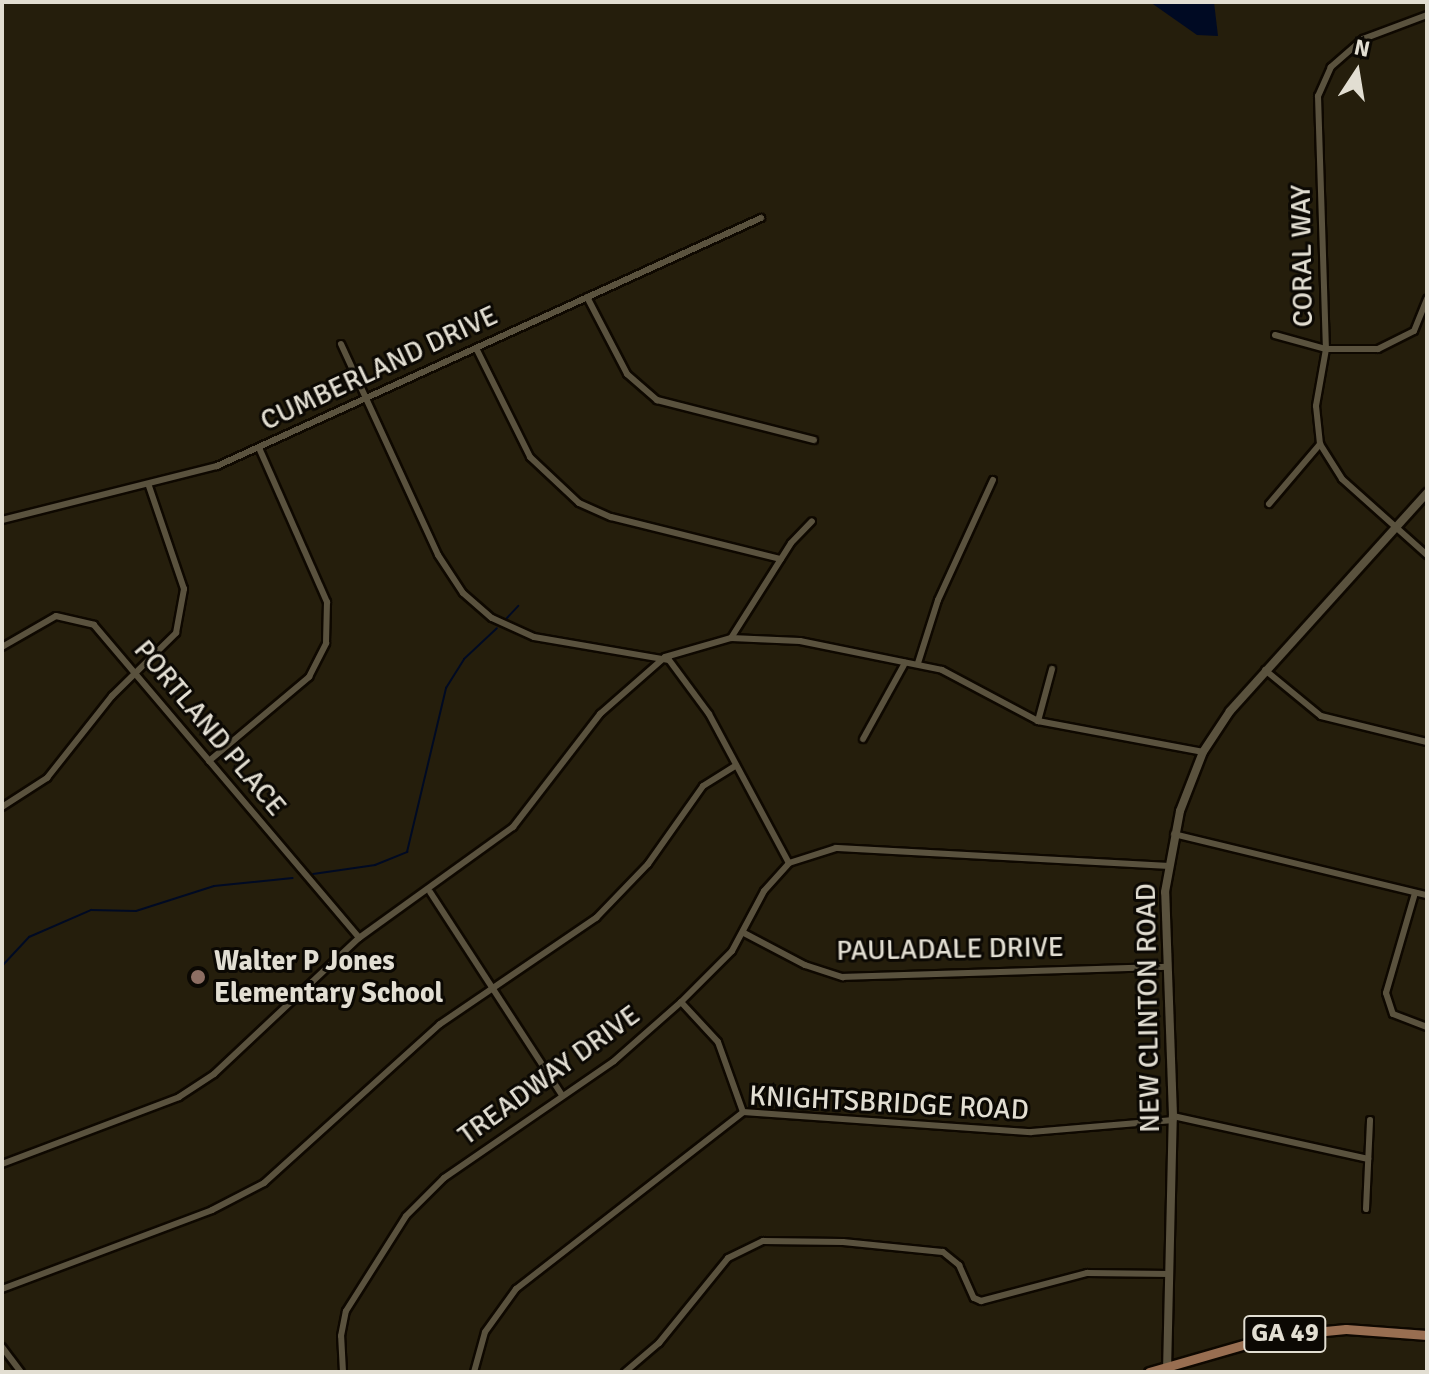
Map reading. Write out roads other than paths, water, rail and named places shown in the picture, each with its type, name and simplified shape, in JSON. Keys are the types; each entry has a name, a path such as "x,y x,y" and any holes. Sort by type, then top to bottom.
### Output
{"main road":[{"name":"GA 49","path":"1149,1372 1167,1369 1251,1340 1300,1332 1427,1335"}],"street":[{"name":"CORAL WAY","path":"1427,15 1363,39 1331,67 1318,96 1326,349 1316,406 1320,444 1342,479 1427,555"},
{"name":"CUMBERLAND DRIVE","path":"2,520 149,486 259,448 761,218"},
{"path":"587,297 627,374 657,400 814,440"},
{"path":"1275,335 1326,349 1364,350 1398,342 1419,324 1427,299"},
{"path":"341,344 438,555 477,606 509,628 550,641 665,657 731,638 800,641 918,663 958,676 1038,721 1203,752"},
{"path":"476,348 530,457 579,503 611,517 781,559"},
{"path":"1269,504 1320,444"},
{"path":"209,761 303,683 326,643 327,602 259,448"},
{"path":"918,663 938,600 993,480"},
{"path":"2,807 47,778 94,717 165,649 183,611 179,571 149,486"},
{"name":"NEW CLINTON ROAD","path":"1167,1369 1172,1274 1173,1118 1166,967 1167,866 1174,834 1203,752 1265,670 1427,493"},
{"path":"731,638 781,559 812,521"},
{"name":"PORTLAND PLACE","path":"2,647 43,620 75,617 94,625 359,938"},
{"path":"665,657 687,681 789,863 836,848 1167,866"},
{"path":"2,1164 197,1087 359,938 430,892 520,819 600,714 665,657"},
{"path":"863,739 905,663"},
{"path":"1038,721 1052,669"},
{"path":"1265,670 1321,716 1427,742"},
{"path":"2,1289 212,1210 264,1183 440,1024 596,918 648,864 703,786 736,765"},
{"path":"1174,834 1427,895"},
{"name":"TREADWAY DRIVE","path":"343,1372 341,1336 346,1311 397,1228 444,1178 614,1061 681,1002 744,933 764,891 789,863"},
{"path":"430,892 562,1095"},
{"path":"1415,893 1386,993 1393,1014 1427,1027"},
{"name":"PAULADALE DRIVE","path":"744,933 805,965 843,977 1166,967"},
{"path":"681,1002 718,1042 743,1112"},
{"name":"KNIGHTSBRIDGE ROAD","path":"474,1372 485,1332 516,1289 743,1112 1031,1132 1173,1118 1368,1159"},
{"path":"1366,1209 1370,1120"},
{"path":"625,1372 659,1343 728,1258 763,1241 827,1241 943,1252 959,1265 981,1301 1087,1273 1172,1274"},
{"path":"2,1347 21,1372"}],"water":[{"path":"1150,2 1214,2 1218,36 1197,35"}],"waterway":[{"path":"506,619 518,606"},
{"path":"313,874 375,865 407,852 446,688 464,659 497,628"},
{"path":"2,966 29,937 91,910 136,911 214,886 293,878"}],"place":[{"name":"Walter P Jones Elementary School","path":"198,977"}]}
